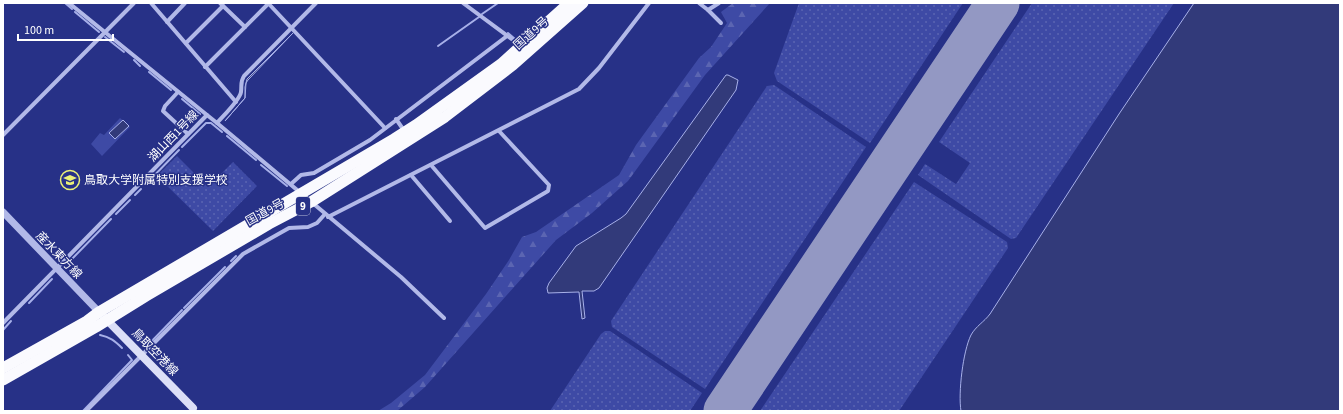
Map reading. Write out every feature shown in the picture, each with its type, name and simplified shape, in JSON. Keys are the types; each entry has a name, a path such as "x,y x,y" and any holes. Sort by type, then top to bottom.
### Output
{"highway":[{"name":"国道9号","path":"3,380 96,327 103,316 302,193 406,132 467,89 522,47 569,3"},
{"name":"国道9号","path":"3,368 87,321 103,316 311,202 445,117 513,66 583,3"}],"main road":[{"name":"鳥取空港線","path":"103,316 195,410"}],"street":[{"path":"69,3 207,115"},
{"path":"3,135 134,3"},
{"path":"151,3 236,102"},
{"path":"167,22 185,3"},
{"path":"205,67 269,3 385,128"},
{"name":"湖山西1号線","path":"3,323 207,115 217,123 236,102 241,93 240,83 244,76 316,3"},
{"path":"463,3 522,47"},
{"path":"86,411 243,254 289,228 308,227 317,223 326,215 411,175 579,89 599,68 650,3"},
{"path":"699,3 721,22"},
{"path":"708,10 718,3"},
{"path":"186,44 221,4 245,27"},
{"path":"291,184 301,175 314,173 370,140 507,36"},
{"path":"178,92 164,106 163,111 188,134"},
{"path":"396,119 406,132"},
{"path":"217,123 401,277 444,318"},
{"path":"431,165 485,228 548,190 549,185 499,131"},
{"path":"411,175 450,221"},
{"name":"産水東方線","path":"3,212 103,316"}],"green space":[{"path":"733,3 770,3 705,75 628,181 592,213 556,240 425,387 397,411 378,411 391,403 425,375 486,294 509,260 522,237 536,232 619,175 636,145 699,58 711,47 727,23 721,12"},
{"path":"799,3 963,3 870,143 777,81 774,73"},
{"path":"1032,3 1174,3 1016,238 1011,239 918,175 925,164 956,184 970,163 939,142"},
{"path":"774,85 866,147 705,389 612,327 611,321 767,86"},
{"path":"120,118 130,127 102,156 91,144 100,133 104,135"},
{"path":"177,156 208,187 233,162 257,186 213,231 157,176"},
{"path":"914,182 1007,242 1008,248 899,411 760,411"},
{"path":"605,331 610,331 702,393 690,411 550,411 601,334"}],"water":[{"path":"1194,3 1340,3 1340,411 961,411 960,394 962,372 968,342 971,335 990,314 1119,114"},
{"path":"293,33 248,80 246,83 247,79"},
{"path":"726,75 738,80 736,90 599,288 594,291 582,291 585,318 582,319 579,292 548,293 547,288 549,283 576,246 626,214"},
{"path":"123,120 129,126 115,139 109,133"}],"waterway":[{"path":"65,3 72,9"},
{"path":"482,14 498,3"},
{"path":"75,12 99,32"},
{"path":"438,46 479,17"},
{"path":"508,33 515,39"},
{"path":"105,37 124,52"},
{"path":"134,60 140,66"},
{"path":"149,72 171,90"},
{"path":"182,99 200,114"},
{"path":"182,147 206,123 211,123 222,132"},
{"path":"227,136 256,160"},
{"path":"147,183 179,150"},
{"path":"261,165 287,186"},
{"path":"135,195 141,189"},
{"path":"116,214 130,200"},
{"path":"69,262 111,219"},
{"path":"231,261 236,256"},
{"path":"184,308 225,267"},
{"path":"29,303 52,279"},
{"path":"146,347 182,310"},
{"path":"3,330 11,321"},
{"path":"100,335 107,337 122,348"},
{"path":"83,411 132,360 128,355"}],"taxiway":[{"path":"993,10 997,3"}],"runway":[{"path":"725,411 998,3"}],"place":[{"name":"鳥取大学附属特別支援学校","path":"70,180"}]}
